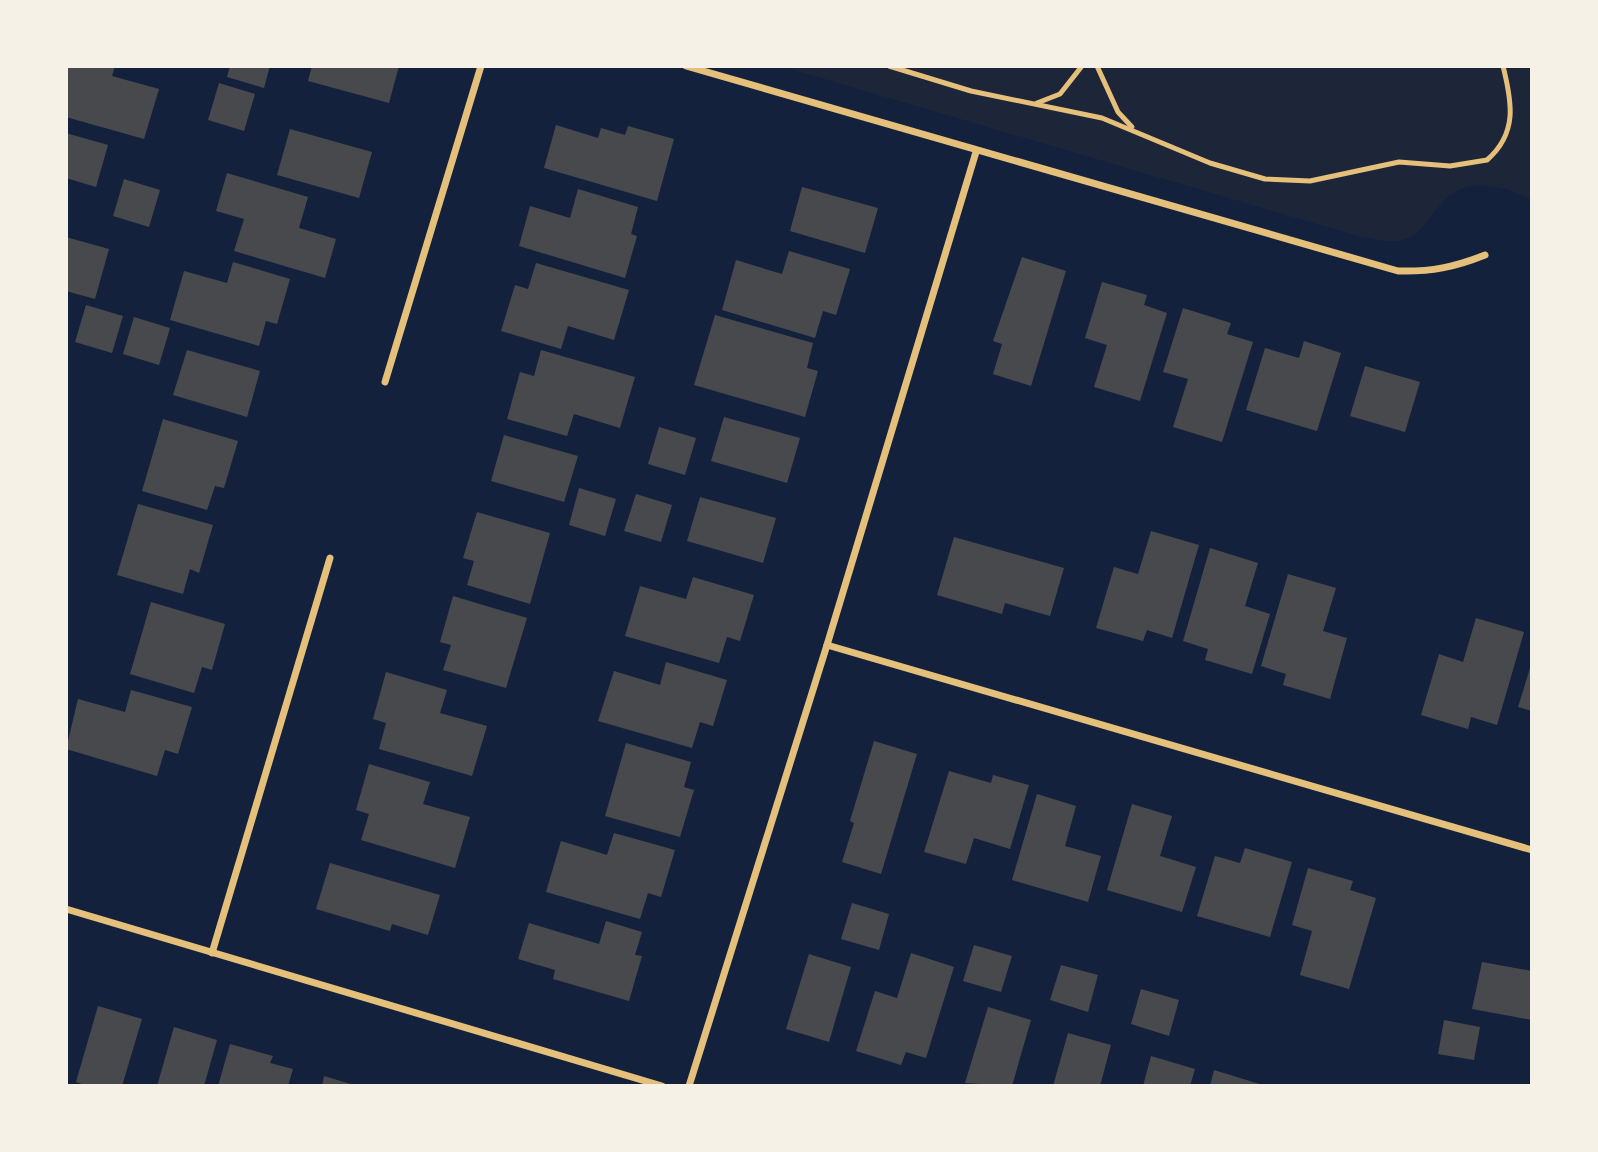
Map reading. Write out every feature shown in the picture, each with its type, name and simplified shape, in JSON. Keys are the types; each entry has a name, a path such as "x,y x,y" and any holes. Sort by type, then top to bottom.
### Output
{"street":[{"path":"385,382 481,66"},
{"path":"686,66 976,152 1398,271 1428,272 1458,266 1485,255"},
{"path":"689,1086 827,645 976,152"},
{"path":"212,953 330,558"},
{"path":"827,645 1531,850"},
{"path":"66,909 662,1086"}],"lane":[{"path":"888,66 971,90 1073,110 1134,130 1210,163 1287,182 1310,181 1399,162 1450,166 1487,160 1496,153 1510,129 1511,97 1503,66"},
{"path":"1037,103 1060,94 1082,66"},
{"path":"1097,66 1118,112 1134,130"}],"shaded area":[{"path":"784,67 1531,67 1531,200 1502,188 1479,185 1468,187 1449,196 1412,236 1399,241 1378,240"}],"building":[{"path":"66,66 115,66 112,76 159,89 144,139 66,117"},
{"path":"230,66 270,66 264,88 227,77"},
{"path":"312,66 399,66 389,103 308,81"},
{"path":"219,83 255,94 244,131 208,120"},
{"path":"556,125 598,138 601,128 625,135 628,126 674,139 657,201 544,168"},
{"path":"290,129 372,152 359,198 277,175"},
{"path":"66,133 108,145 96,187 66,178"},
{"path":"227,173 308,197 299,228 336,239 325,278 234,251 244,219 216,211"},
{"path":"124,179 160,190 149,227 113,216"},
{"path":"802,187 878,208 865,253 790,231"},
{"path":"578,189 638,207 631,234 637,236 625,278 519,246 530,206 570,218"},
{"path":"66,237 109,249 95,299 66,291"},
{"path":"789,251 850,269 836,315 823,311 815,338 722,310 736,260 782,274"},
{"path":"1022,257 1066,271 1031,386 993,374 1002,344 993,341"},
{"path":"233,262 290,279 277,324 266,321 259,346 170,320 184,271 227,283"},
{"path":"536,263 629,290 614,340 568,326 561,349 501,331 515,285 528,289"},
{"path":"1102,282 1147,295 1144,305 1167,313 1140,401 1094,387 1107,345 1085,338"},
{"path":"86,305 123,316 112,353 75,342"},
{"path":"1183,308 1231,323 1227,334 1253,342 1222,442 1173,427 1188,379 1163,372"},
{"path":"715,315 813,343 807,368 818,371 805,417 694,385"},
{"path":"134,317 170,328 159,365 123,354"},
{"path":"1304,341 1341,353 1317,431 1246,410 1265,348 1299,358"},
{"path":"187,350 260,371 247,417 173,395"},
{"path":"541,350 635,377 620,428 574,414 567,436 507,419 520,372 534,376"},
{"path":"1365,366 1420,382 1405,432 1350,416"},
{"path":"724,417 800,438 787,483 711,461"},
{"path":"163,419 238,441 224,488 215,486 207,510 142,491"},
{"path":"659,427 696,438 685,475 648,464"},
{"path":"504,435 578,456 564,502 491,481"},
{"path":"579,488 616,499 605,536 569,525"},
{"path":"636,494 672,505 661,542 624,531"},
{"path":"700,497 776,518 763,563 687,541"},
{"path":"138,504 213,525 199,573 190,569 183,594 117,575"},
{"path":"477,512 550,533 530,604 467,585 474,561 463,558"},
{"path":"1151,531 1199,545 1172,638 1147,630 1143,641 1096,628 1114,567 1138,574"},
{"path":"954,537 1064,568 1050,616 1005,603 1002,614 937,595"},
{"path":"1210,548 1258,563 1245,606 1270,614 1252,674 1205,660 1208,649 1183,641"},
{"path":"1288,574 1336,588 1323,631 1347,638 1330,699 1283,685 1286,674 1261,666"},
{"path":"693,577 754,595 740,641 727,637 719,663 625,636 640,586 686,599"},
{"path":"453,596 527,618 506,688 443,670 451,645 440,642"},
{"path":"151,602 225,624 212,670 202,667 194,693 130,674"},
{"path":"1476,618 1524,632 1497,725 1471,717 1468,729 1421,715 1439,654 1463,662"},
{"path":"666,662 727,680 713,726 700,722 692,748 598,721 614,671 660,685"},
{"path":"1532,665 1532,711 1518,707"},
{"path":"386,672 447,690 440,713 487,726 472,776 379,749 386,723 373,719"},
{"path":"131,690 192,707 178,754 165,750 157,776 66,749 78,699 125,712"},
{"path":"874,741 917,754 881,874 842,862 854,823 850,821"},
{"path":"626,743 691,762 684,787 694,790 680,837 605,816"},
{"path":"369,764 430,782 423,804 470,817 455,868 361,840 369,814 356,810"},
{"path":"949,771 991,783 993,775 1029,785 1010,849 974,838 966,864 924,852"},
{"path":"1037,794 1076,806 1065,846 1101,856 1088,902 1012,880"},
{"path":"1132,804 1172,816 1160,856 1196,867 1182,912 1107,890"},
{"path":"614,833 675,850 661,897 648,893 640,919 546,892 561,841 607,855"},
{"path":"1245,848 1292,862 1270,937 1197,916 1215,856 1240,863"},
{"path":"330,863 440,895 428,935 392,924 390,931 316,909"},
{"path":"1308,868 1353,881 1350,890 1376,898 1349,989 1300,975 1312,931 1292,925"},
{"path":"852,903 889,914 879,950 841,939"},
{"path":"606,921 642,932 635,955 642,956 629,1001 553,979 555,970 518,959 529,923 599,944"},
{"path":"974,945 1012,956 1001,992 963,981"},
{"path":"911,953 954,967 926,1058 906,1052 901,1065 856,1051 875,991 897,998"},
{"path":"809,954 851,967 829,1042 786,1029"},
{"path":"1482,962 1532,971 1532,1020 1472,1009"},
{"path":"1061,965 1098,975 1088,1012 1050,1000"},
{"path":"1141,989 1179,1000 1169,1036 1131,1024"},
{"path":"98,1006 142,1019 122,1086 88,1086 76,1082"},
{"path":"988,1007 1031,1020 1012,1086 965,1083"},
{"path":"1444,1020 1480,1027 1474,1060 1438,1054"},
{"path":"174,1027 217,1040 204,1086 157,1086"},
{"path":"1068,1033 1111,1045 1100,1086 1053,1086"},
{"path":"230,1044 273,1056 270,1063 293,1069 288,1086 218,1086"},
{"path":"1151,1056 1195,1069 1190,1086 1143,1086"},
{"path":"1214,1070 1263,1085 1263,1086 1210,1086"},
{"path":"324,1076 354,1085 354,1086 322,1086"}]}
